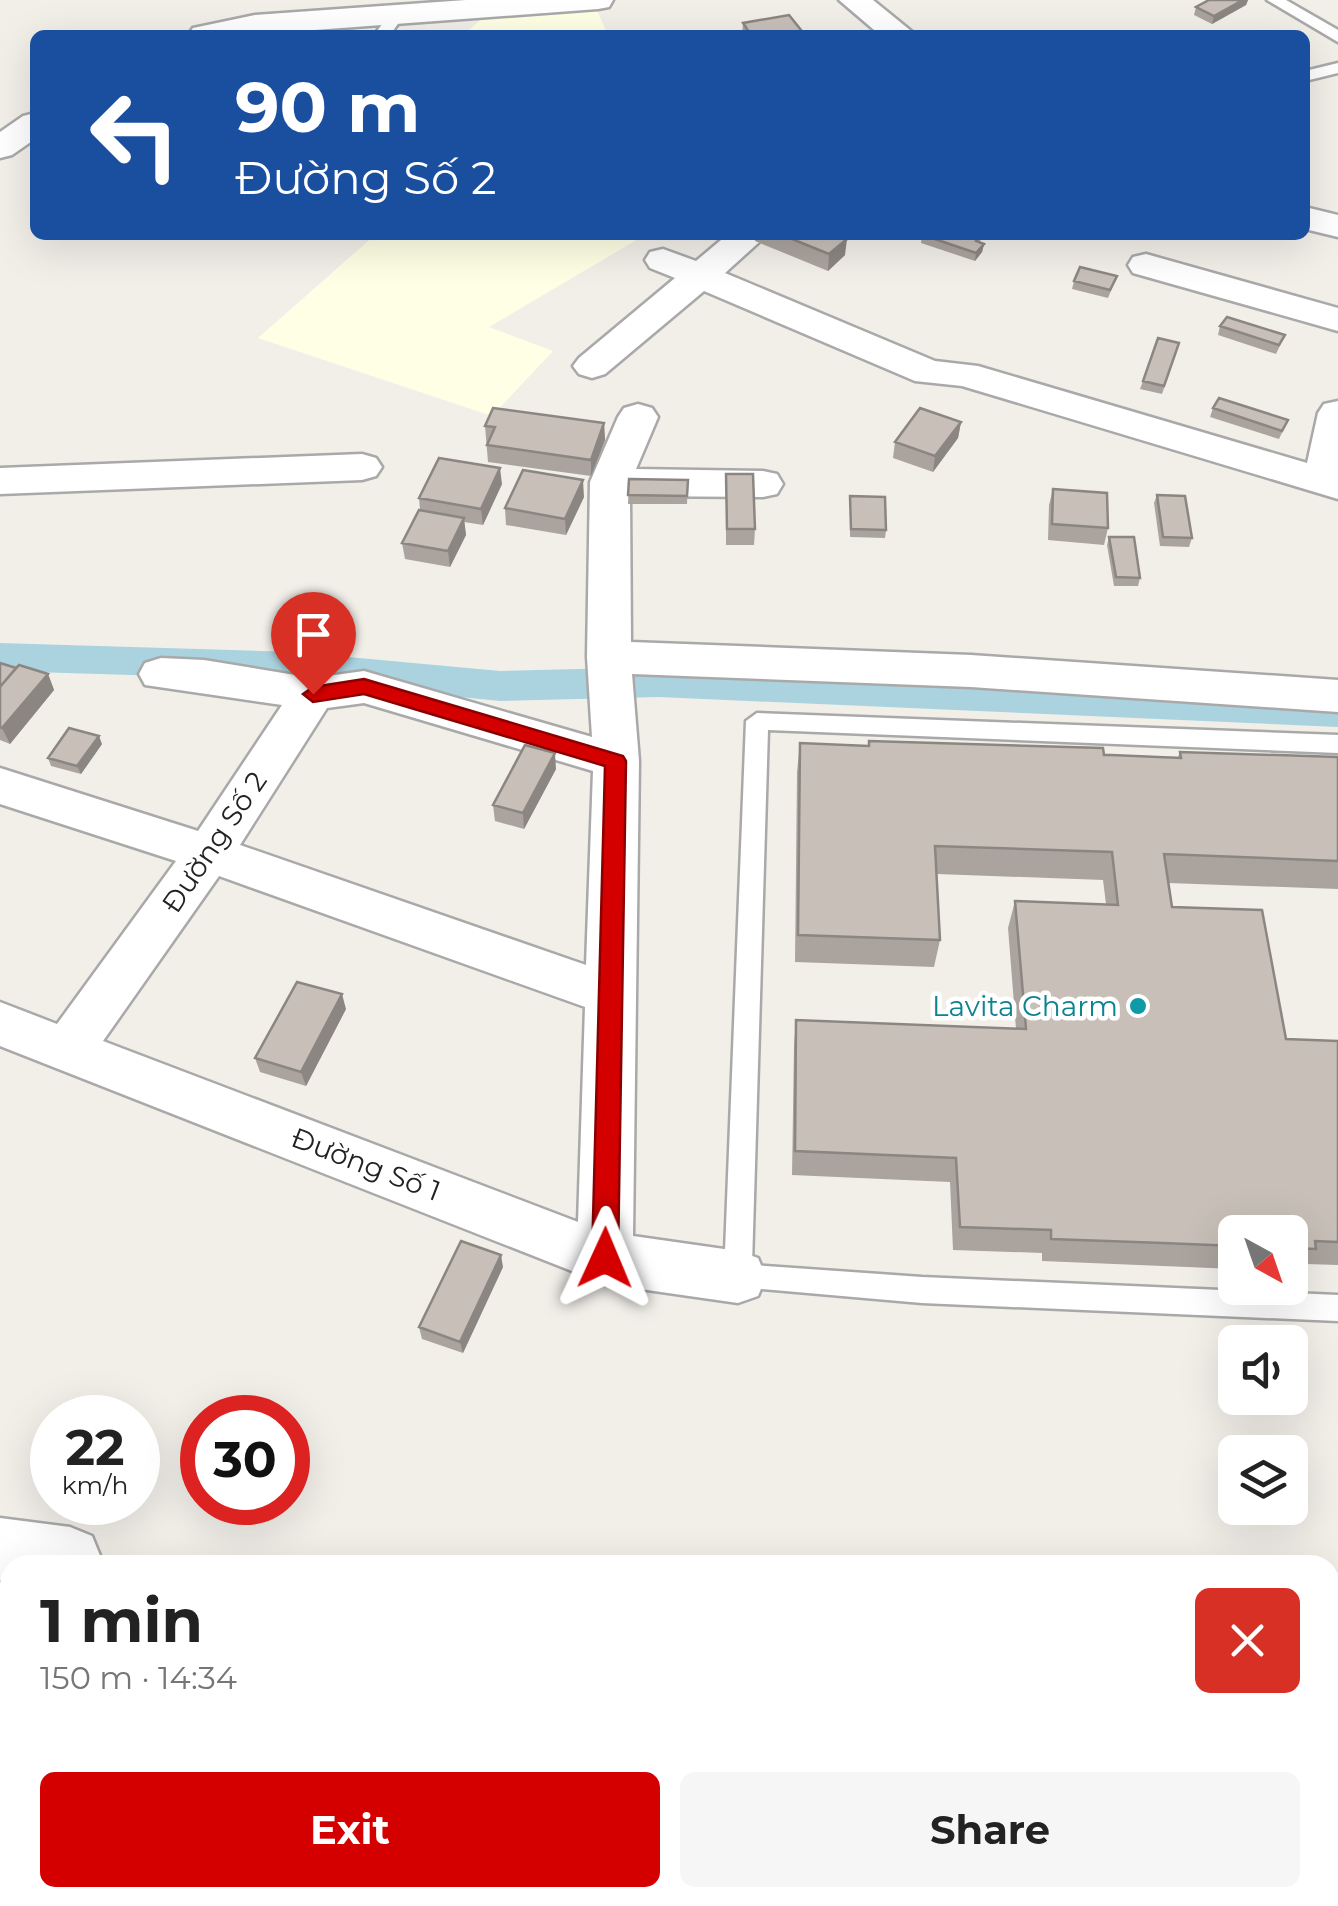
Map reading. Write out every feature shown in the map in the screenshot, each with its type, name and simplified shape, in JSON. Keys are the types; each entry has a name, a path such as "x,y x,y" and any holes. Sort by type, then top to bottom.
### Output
{"street":[{"path":"216,30 260,12 394,16 598,0"},
{"path":"854,0 893,30"},
{"path":"0,148 30,127"},
{"path":"1310,219 1338,226"},
{"path":"592,366 744,240"},
{"path":"662,260 929,373 964,374 1330,484 1338,413"},
{"path":"1146,265 1338,320"},
{"path":"605,1258 616,761 609,656 610,482 638,417"},
{"path":"0,481 362,466"},
{"path":"610,482 763,484"},
{"path":"609,656 971,671 1338,696"},
{"path":"162,674 204,676 313,694 364,686 616,761"},
{"name":"Đường Số 2","path":"69,1048 210,853 313,694"},
{"path":"0,786 210,853 610,995"},
{"name":"Đường Số 1","path":"0,1024 605,1258 738,1276"},
{"path":"0,1549 47,1555"}],"lane":[{"path":"1276,0 1338,37"},
{"path":"1310,75 1338,68"},
{"path":"1338,744 757,721 738,1276 922,1290 1338,1308"}],"shaded area":[{"path":"595,6 606,30 469,30 484,17"},
{"path":"369,240 637,240 489,327 553,351 492,416 258,338"}],"building":[{"path":"1209,0 1243,0 1214,16 1196,7"},
{"path":"789,15 801,30 748,30 743,23"},
{"path":"794,240 846,240 829,254"},
{"path":"938,240 977,240 984,244 976,253"},
{"path":"1080,267 1117,276 1110,290 1074,281"},
{"path":"1227,317 1285,335 1279,345 1220,326"},
{"path":"1158,338 1179,343 1164,386 1143,381"},
{"path":"1219,398 1288,420 1282,431 1213,408"},
{"path":"493,408 604,423 591,460 487,445 495,427 485,426"},
{"path":"920,408 961,422 935,456 895,442"},
{"path":"439,458 500,468 481,509 419,498"},
{"path":"523,470 583,480 565,519 505,508"},
{"path":"726,474 753,474 755,529 727,529"},
{"path":"629,479 688,480 687,496 628,495"},
{"path":"1053,489 1107,493 1108,528 1052,524"},
{"path":"1157,495 1185,496 1192,538 1163,537"},
{"path":"850,496 885,497 886,530 851,529"},
{"path":"419,510 464,518 448,551 402,543"},
{"path":"1109,537 1134,537 1140,578 1116,577"},
{"path":"0,663 16,668 0,687"},
{"path":"19,665 48,674 2,728 0,687"},
{"path":"69,728 99,736 77,766 48,758"},
{"name":"Lavita Charm","path":"869,741 1103,748 1104,755 1181,758 1180,752 1338,757 1338,861 1164,854 1172,907 1262,910 1286,1039 1338,1041 1338,1242 1315,1241 1316,1249 1308,1249 1308,1215 1218,1215 1218,1245 1051,1239 1051,1230 960,1227 956,1158 795,1151 796,1020 1026,1029 1015,901 1118,905 1112,852 935,846 940,940 798,935 800,743 869,746"},
{"path":"525,745 555,753 523,813 493,805"},
{"path":"297,982 342,994 301,1072 255,1058"},
{"path":"461,1241 501,1255 460,1342 419,1327"}],"waterway":[{"path":"0,657 294,666 500,686 659,682 1338,712"}],"place":[{"name":"Lavita Charm","path":"1138,1006"}],"route":[{"path":"313,694 364,686 616,761 605,1258"}]}
